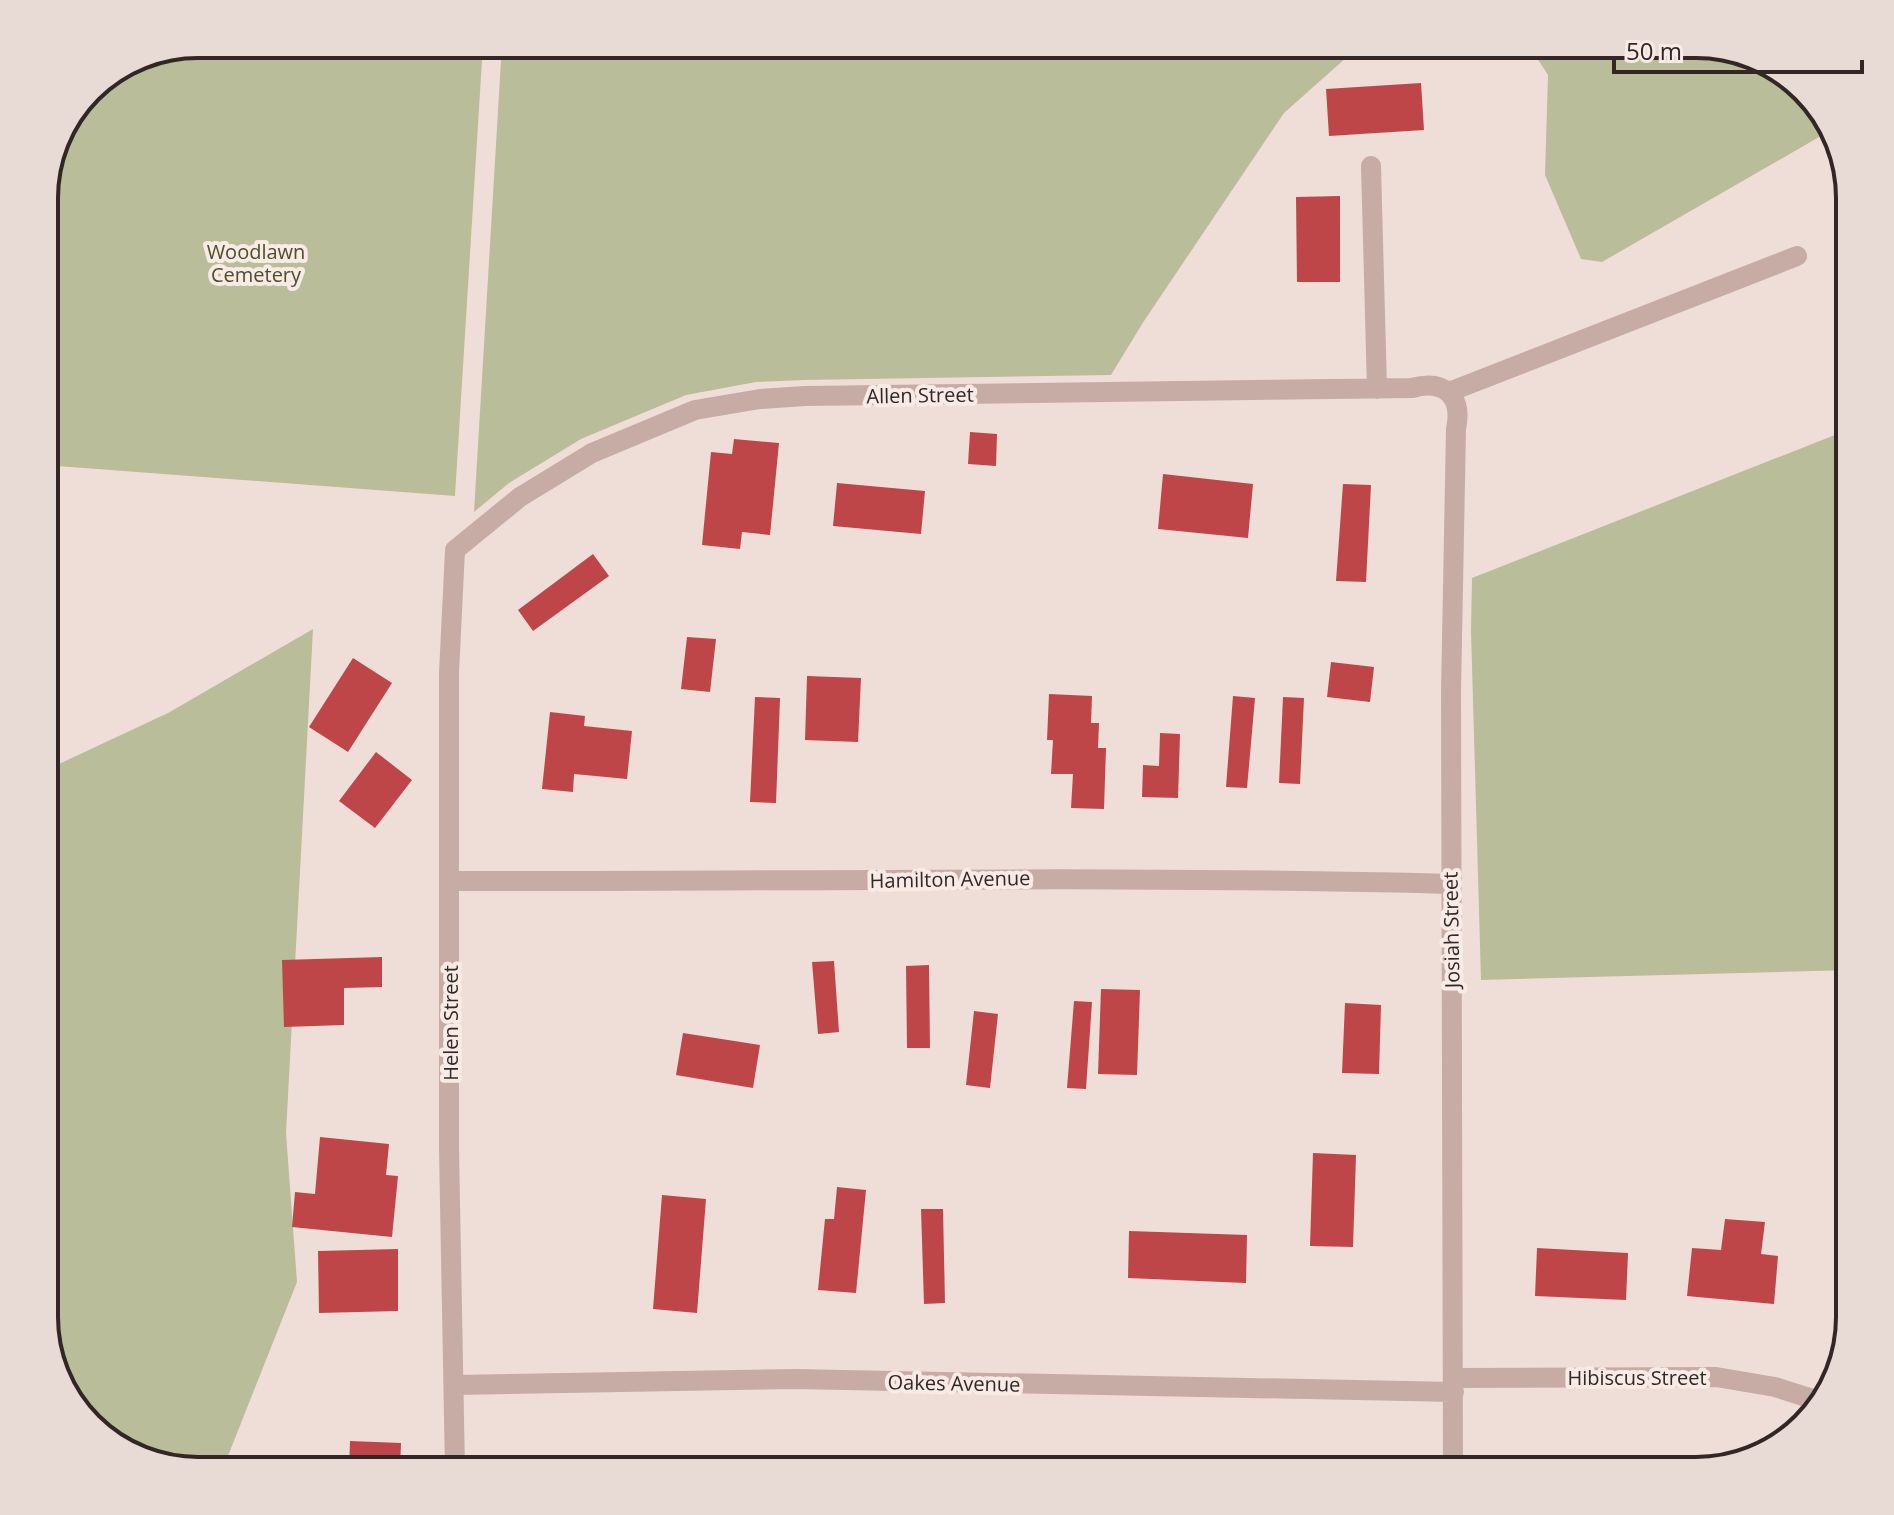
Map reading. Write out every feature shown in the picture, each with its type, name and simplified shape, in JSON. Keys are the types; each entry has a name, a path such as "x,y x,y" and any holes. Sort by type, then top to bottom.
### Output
{"street":[{"path":"1371,166 1377,389"},
{"path":"1449,392 1797,256"},
{"name":"Allen Street","path":"454,575 455,550 520,497 592,453 695,410 760,399 805,396 1377,389 1412,388 1426,384 1449,392"},
{"name":"Josiah Street","path":"1449,392 1456,401 1459,415 1456,429 1451,692 1453,1457"},
{"name":"Helen Street","path":"454,575 449,673 449,1149 455,1457"},
{"name":"Hamilton Avenue","path":"450,881 1122,878 1451,884"},
{"name":"Hibiscus Street","path":"1454,1385 1716,1377 1775,1387 1809,1398"},
{"name":"Oakes Avenue","path":"455,1385 795,1379 1454,1385"}],"green space":[{"name":"Woodlawn Cemetery","path":"482,58 455,496 58,466 58,189 72,136 87,113 106,93 128,77 153,65 180,59"},
{"path":"501,58 1346,58 1284,113 1111,375 756,382 686,395 581,439 509,483 474,512"},
{"path":"1537,58 1696,58 1723,61 1750,69 1788,93 1807,113 1822,136 1602,262 1581,259 1545,175 1548,75"},
{"path":"1836,435 1836,970 1481,980 1472,578"},
{"path":"313,629 286,1133 297,1282 228,1457 180,1456 153,1450 128,1438 106,1422 87,1402 72,1379 58,1326 58,764 168,713"}],"building":[{"path":"1421,83 1424,130 1329,136 1326,89"},
{"path":"1340,196 1340,282 1297,282 1296,197"},
{"path":"970,432 997,434 996,466 968,464"},
{"path":"734,439 779,443 770,535 742,532 740,549 702,545 711,452 732,454"},
{"path":"1163,474 1253,484 1248,538 1158,529"},
{"path":"837,483 925,491 921,534 833,526"},
{"path":"1343,484 1371,485 1366,582 1336,581"},
{"path":"593,554 609,576 533,631 518,610"},
{"path":"687,637 716,639 710,692 681,689"},
{"path":"353,658 392,683 348,752 309,727"},
{"path":"1331,662 1374,667 1370,702 1327,697"},
{"path":"807,676 861,678 858,742 805,740"},
{"path":"1049,694 1092,696 1091,723 1099,723 1098,748 1106,748 1104,809 1071,808 1073,774 1051,774 1053,740 1047,740"},
{"path":"1233,696 1255,698 1247,788 1226,787"},
{"path":"755,697 780,698 776,803 750,802"},
{"path":"1283,697 1304,698 1300,784 1279,783"},
{"path":"550,712 585,716 584,726 632,731 627,779 574,774 573,792 542,789"},
{"path":"1160,733 1180,734 1178,798 1142,797 1143,765 1159,766"},
{"path":"376,752 412,780 375,828 339,801"},
{"path":"382,957 382,987 344,988 344,1025 284,1027 282,960"},
{"path":"834,961 839,1032 818,1034 812,962"},
{"path":"929,965 930,1048 907,1048 906,966"},
{"path":"1101,989 1140,990 1137,1075 1098,1074"},
{"path":"1074,1001 1092,1002 1086,1089 1067,1088"},
{"path":"1345,1003 1381,1005 1379,1074 1342,1073"},
{"path":"974,1011 998,1014 990,1088 966,1085"},
{"path":"683,1033 760,1045 753,1088 676,1075"},
{"path":"320,1137 389,1144 386,1175 398,1176 392,1237 292,1227 295,1192 315,1194"},
{"path":"1313,1153 1356,1155 1353,1247 1310,1246"},
{"path":"837,1187 866,1190 856,1293 818,1290 825,1219 834,1219"},
{"path":"662,1195 706,1199 697,1313 653,1309"},
{"path":"921,1209 943,1209 945,1303 924,1304"},
{"path":"1725,1219 1765,1222 1761,1254 1778,1256 1774,1304 1687,1296 1692,1248 1721,1250"},
{"path":"1129,1231 1247,1235 1246,1283 1128,1278"},
{"path":"1537,1248 1628,1253 1626,1300 1535,1296"},
{"path":"398,1249 398,1311 319,1313 318,1251"},
{"path":"350,1441 401,1443 400,1457 349,1457"}]}
